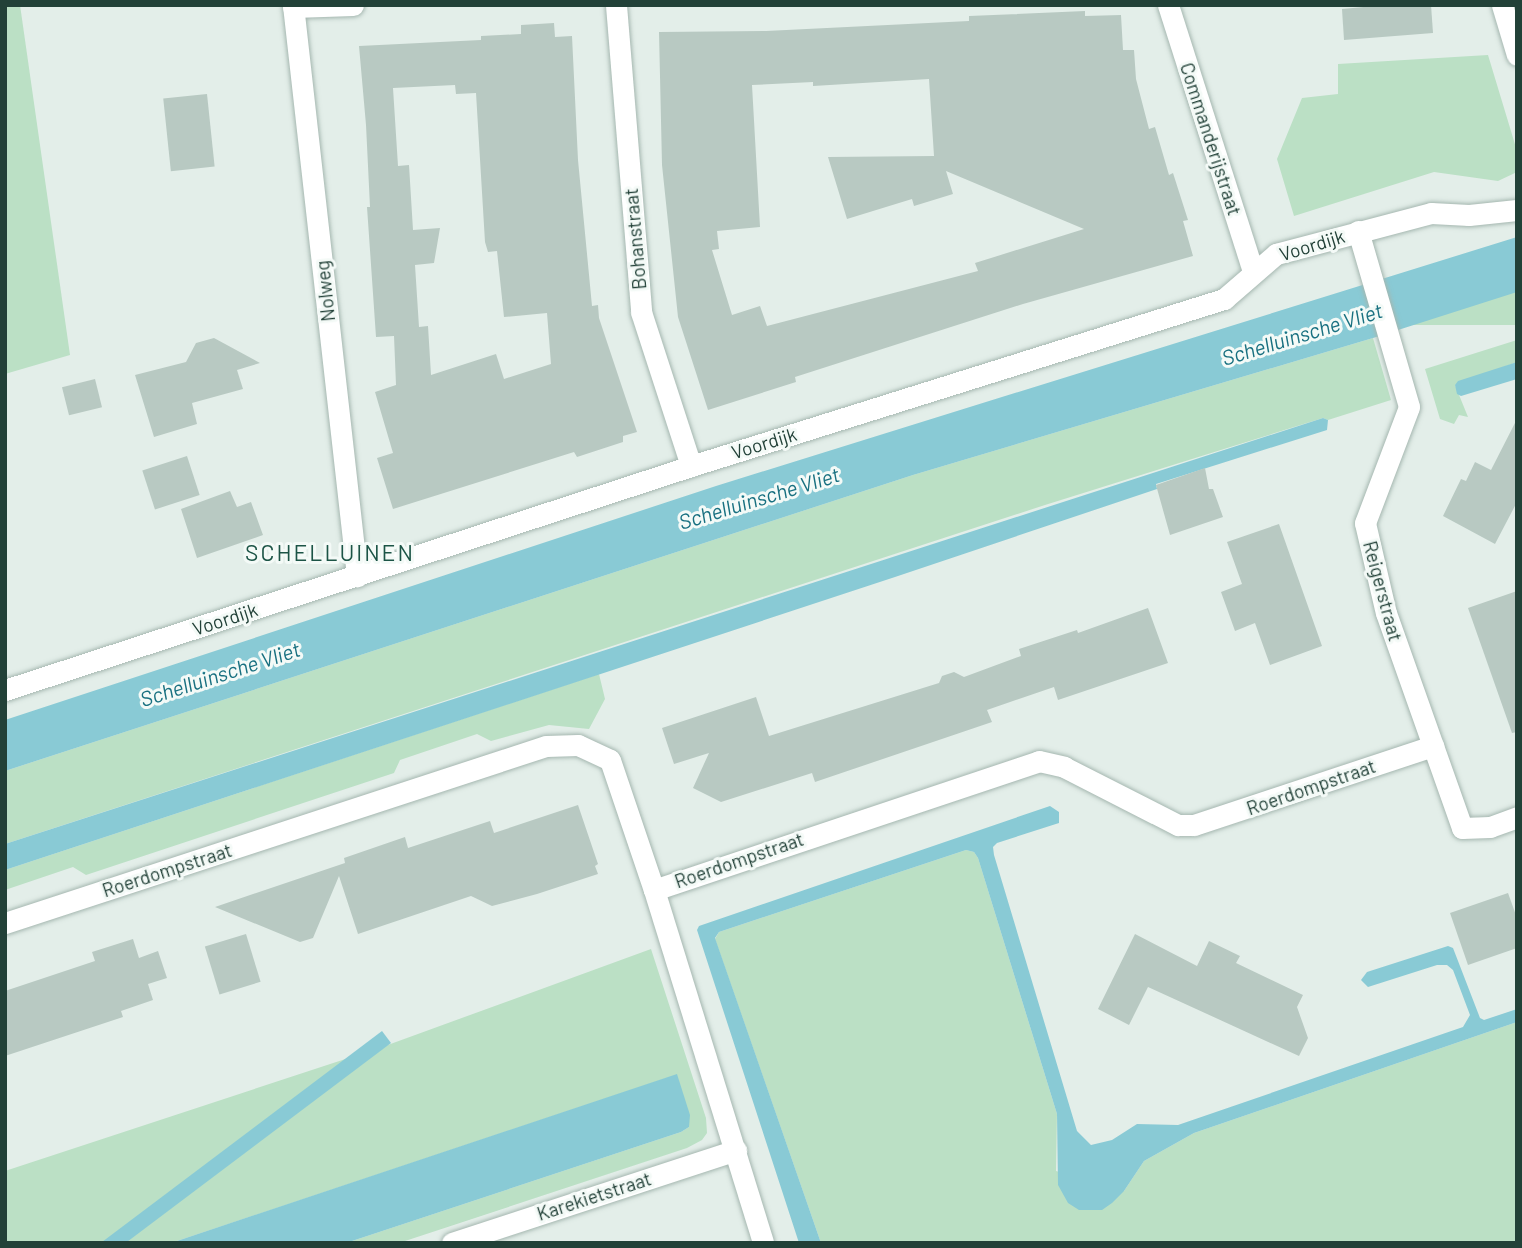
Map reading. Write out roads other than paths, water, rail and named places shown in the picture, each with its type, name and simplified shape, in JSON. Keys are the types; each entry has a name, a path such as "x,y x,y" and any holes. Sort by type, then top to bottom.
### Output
{"street":[{"path":"293,6 353,5"},
{"name":"Bohanstraat","path":"617,5 641,312 691,466"},
{"name":"Commanderijstraat","path":"1168,5 1253,272"},
{"path":"1502,5 1517,55"},
{"name":"Nolweg","path":"293,6 357,576"},
{"name":"Voordijk","path":"5,690 691,466 1224,299 1276,254 1432,213 1468,215 1517,210"},
{"name":"Reigerstraat","path":"1358,232 1409,407 1365,523 1387,613 1462,828 1490,827 1517,817"},
{"name":"Roerdompstraat","path":"5,923 546,746 578,745 610,760 654,890 1040,761 1064,767 1178,825 1194,825 1433,746"},
{"path":"654,890 764,1243"},
{"name":"Karekietstraat","path":"452,1243 736,1150"}],"water":[{"name":"Schelluinsche Vliet","path":"1517,237 1517,292 1373,338 913,475 5,771 5,720 716,486"},
{"path":"1517,362 1517,379 1461,396 1457,394 1455,385 1458,381"},
{"path":"1323,418 1328,420 1327,430 1156,484 1157,489 5,870 5,844"},
{"path":"1050,806 1059,812 1059,823 997,843 993,847 1077,1131 1091,1145 1112,1140 1137,1124 1178,1125 1463,1027 1470,1015 1453,970 1447,965 1437,965 1368,987 1361,980 1367,972 1448,946 1453,948 1480,1018 1484,1020 1517,1009 1517,1022 1194,1133 1144,1161 1124,1191 1102,1210 1079,1210 1068,1203 1058,1185 1057,1114 978,858 974,852 966,850 719,932 715,938 821,1243 799,1243 697,930 699,926"},
{"path":"382,1031 391,1043 126,1243 101,1243"},
{"path":"677,1074 690,1115 689,1127 681,1132 346,1243 171,1243"}],"district":[{"name":"SCHELLUINEN","path":"330,552"}]}
